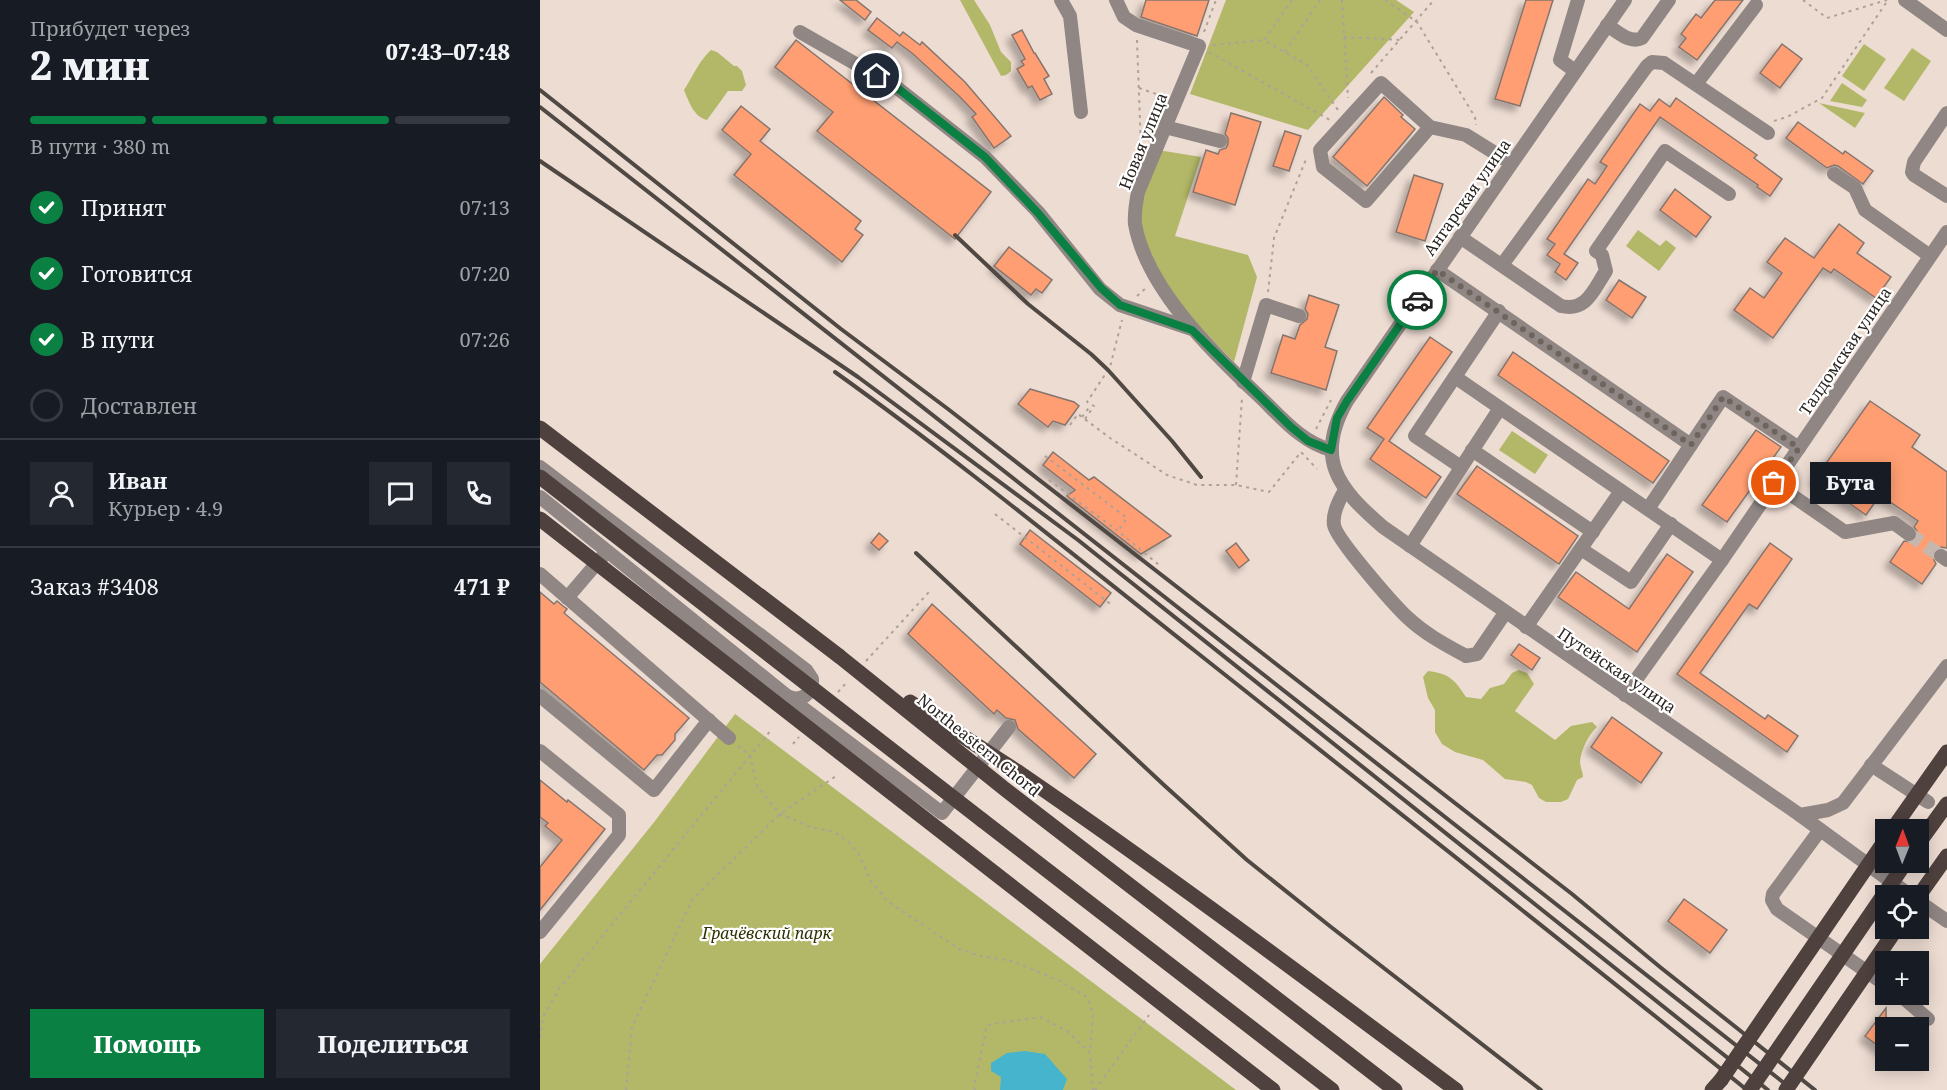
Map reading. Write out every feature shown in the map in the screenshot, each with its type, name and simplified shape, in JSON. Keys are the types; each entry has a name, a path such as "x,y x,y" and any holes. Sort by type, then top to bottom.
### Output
{"main road":[{"name":"Northeastern Chord","path":"540,428 839,656 1015,797 1395,1090"},
{"path":"540,477 1332,1090"},
{"path":"540,519 1273,1090"},
{"path":"839,656 1018,772 1127,847 1456,1090"},
{"path":"1900,819 1947,752"},
{"path":"1929,829 1947,804"},
{"path":"1716,1087 1875,855"},
{"path":"1927,885 1947,856"},
{"path":"1750,1090 1898,873"},
{"path":"1786,1090 1889,939"},
{"path":"1276,1047 1324,1090"}],"street":[{"path":"1060,0 1070,16 1081,112"},
{"path":"1116,0 1124,17 1136,25 1199,46"},
{"path":"1575,71 1560,60 1578,0"},
{"name":"Ангарская улица","path":"1331,450 1337,418 1347,401 1625,0"},
{"path":"1607,25 1631,40 1638,41 1642,39 1669,0"},
{"path":"1905,0 1947,30"},
{"path":"1696,84 1755,5"},
{"path":"800,32 896,87 985,157 1038,213 1101,288 1125,307 1192,330"},
{"name":"Новая улица","path":"1199,46 1143,179 1135,208 1135,222 1139,237 1157,278 1192,330 1243,382 1308,441 1331,450"},
{"path":"1502,265 1652,62 1664,63 1763,129"},
{"path":"1430,127 1365,201 1323,167 1320,150 1381,83 1430,127 1466,135 1511,163"},
{"path":"1947,113 1914,162 1912,172 1914,176 1947,196"},
{"path":"1165,127 1220,141"},
{"path":"1460,237 1561,306 1575,308 1583,304 1606,271 1606,262 1596,251 1665,151 1729,194"},
{"path":"1834,174 1855,188 1865,210 1930,256"},
{"name":"Талдомская улица","path":"1625,695 1722,560 1947,232"},
{"path":"1437,270 1691,445"},
{"path":"1243,382 1266,305 1299,316"},
{"path":"1461,467 1415,436 1499,311"},
{"path":"1455,377 1722,560"},
{"path":"1648,509 1723,397 1799,448"},
{"path":"1410,546 1500,408"},
{"name":"Путейская улица","path":"1331,450 1334,468 1345,490 1376,521 1505,613 1800,815 1896,885"},
{"path":"1472,450 1593,532"},
{"path":"540,467 806,670 812,679 808,694 798,699 787,696"},
{"path":"1774,483 1845,532 1894,523 1909,534"},
{"path":"1345,490 1335,513 1334,525 1337,534 1349,551 1409,619 1441,642 1466,656 1478,654 1505,613"},
{"path":"1526,627 1621,491"},
{"path":"540,497 603,552 787,696 942,813 1009,727"},
{"path":"567,598 603,552 615,541 617,534 613,523"},
{"path":"1581,549 1631,582 1671,524"},
{"path":"540,574 729,738"},
{"path":"1800,815 1828,810 1843,802 1947,666"},
{"path":"540,696 654,790 709,720"},
{"path":"540,751 619,815 619,835 540,932"},
{"path":"1871,765 1928,802"},
{"path":"1820,830 1773,894 1773,900 1777,909 1875,977"},
{"path":"1929,907 1947,921"},
{"path":"1912,1005 1926,1017"}],"path":[{"path":"1199,46 1216,0"},
{"path":"1264,40 1292,0"},
{"path":"1285,52 1320,0"},
{"path":"1342,0 1348,98"},
{"path":"1385,0 1417,22 1475,117 1478,142"},
{"path":"1371,73 1434,0"},
{"path":"1803,0 1827,18 1887,0"},
{"path":"1763,129 1822,98 1887,0"},
{"path":"1136,25 1142,156"},
{"path":"1344,37 1401,40"},
{"path":"1199,46 1264,40 1307,65 1338,110"},
{"path":"1199,46 1330,120 1356,90"},
{"path":"1139,88 1176,100"},
{"path":"1266,305 1274,238 1308,156"},
{"path":"1084,418 1094,406 1087,402 1110,367 1125,307 1157,278"},
{"path":"1236,485 1243,382"},
{"path":"1070,425 1078,414 1167,475 1197,485 1236,485 1269,492 1301,452 1317,469"},
{"path":"1045,456 1127,518 1118,531"},
{"path":"1049,480 1118,531 1159,565"},
{"path":"995,513 1113,606"},
{"path":"862,666 929,591"},
{"path":"834,696 854,674"},
{"path":"540,1038 543,1017 558,989 772,729"},
{"path":"750,756 758,786 780,814 810,827 834,832 849,842 860,856 870,880 887,902 959,949 981,956 1012,961 1060,981 1087,997 1093,1013 1090,1053 1094,1090"},
{"path":"626,1090 632,1027 692,900 780,814 836,776"},
{"path":"1094,1090 1149,1015"},
{"path":"975,1090 987,1025 1040,1017 1067,1031 1090,1053"}],"green space":[{"path":"960,0 974,0 990,25 1001,52 1011,62 1011,71 1006,75 1001,76"},
{"path":"1226,0 1396,0 1414,12 1308,130 1190,94"},
{"path":"1864,44 1886,59 1864,91 1842,76"},
{"path":"1912,48 1931,61 1904,101 1884,88"},
{"path":"711,50 742,71 746,85 742,91 728,91 707,120 695,112 684,90"},
{"path":"1842,83 1867,100 1862,107 1830,101"},
{"path":"1819,103 1865,113 1855,128"},
{"path":"1158,150 1201,157 1175,236 1248,255 1257,277 1234,362 1189,316 1157,269 1142,235 1138,208"},
{"path":"1638,230 1660,246 1666,240 1676,248 1659,271 1626,246"},
{"path":"1512,431 1548,455 1535,474 1499,450"},
{"path":"1519,670 1527,673 1534,684 1515,711 1555,740 1571,726 1592,722 1597,727 1588,738 1582,753 1580,762 1583,777 1577,780 1568,799 1561,802 1546,802 1539,798 1532,785 1505,779 1483,760 1455,752 1442,744 1435,732 1435,710 1428,698 1423,677 1428,671 1451,678 1466,697 1481,699 1490,688 1504,684 1512,673"},
{"name":"Грачёвский парк","path":"735,714 1236,1090 540,1090 540,964 655,821"}],"water":[{"path":"1025,1051 1045,1054 1067,1079 1063,1090 1000,1090 1001,1077 991,1071 991,1063 1007,1053"}],"building":[{"path":"840,0 856,0 871,12 865,20"},
{"path":"1146,0 1209,0 1197,36 1141,17"},
{"path":"1526,0 1553,0 1520,106 1495,99"},
{"path":"1715,0 1743,0 1697,60 1679,47 1686,38 1681,34 1696,14 1701,18"},
{"path":"877,18 900,36 903,32 920,45 922,42 965,82 1011,136 994,148 972,117 976,114 960,97 897,42 892,48 868,30"},
{"path":"1022,30 1049,76 1044,79 1052,94 1040,100 1032,86 1028,88 1017,69 1024,65 1021,61 1025,59 1012,35"},
{"path":"796,40 991,192 955,239 817,131 833,112 775,67"},
{"path":"1782,44 1802,59 1780,88 1760,73"},
{"path":"1384,97 1415,129 1367,186 1333,157"},
{"path":"1676,98 1757,155 1754,158 1782,179 1770,196 1757,187 1758,185 1660,117 1564,254 1578,263 1566,280 1555,272 1560,264 1547,255 1555,244 1547,239 1588,179 1595,184 1607,166 1600,162 1640,104 1650,111 1659,99 1670,107"},
{"path":"741,106 770,129 760,141 861,221 855,229 863,235 842,262 734,175 751,154 722,130"},
{"path":"1231,113 1261,122 1235,205 1193,192 1206,150 1218,154 1228,144 1225,134"},
{"path":"1798,122 1843,154 1845,151 1873,171 1863,184 1838,166 1827,168 1786,138"},
{"path":"1285,131 1301,136 1289,171 1273,166"},
{"path":"1414,175 1443,184 1425,241 1396,232"},
{"path":"1675,189 1711,217 1696,237 1660,210"},
{"path":"1839,224 1864,243 1857,253 1891,277 1876,298 1834,269 1831,273 1823,268 1773,338 1734,310 1750,288 1764,298 1782,273 1767,262 1785,238 1814,258"},
{"path":"1009,247 1052,280 1042,293 1036,289 1031,295 994,266"},
{"path":"1619,280 1646,297 1632,318 1606,300"},
{"path":"1309,295 1339,305 1325,347 1337,351 1326,390 1271,373 1283,335 1295,339 1300,325 1307,319 1308,314 1305,309"},
{"path":"1430,337 1452,352 1389,441 1441,477 1426,498 1370,459 1384,439 1367,428"},
{"path":"1513,352 1669,461 1653,483 1498,375"},
{"path":"1030,389 1074,402 1079,406 1065,425 1053,421 1048,427 1018,404"},
{"path":"1870,401 1920,435 1912,447 1947,472 1947,548 1941,547 1934,551 1932,556 1936,564 1922,584 1890,562 1904,541 1912,542 1917,539 1917,531 1914,527 1918,521 1880,495 1866,515 1815,479"},
{"path":"1756,430 1781,447 1727,522 1702,505"},
{"path":"1053,452 1089,480 1094,477 1171,536 1141,554 1067,496 1075,490 1043,465"},
{"path":"1477,466 1578,536 1559,564 1457,494"},
{"path":"1030,530 1111,593 1100,607 1020,544"},
{"path":"879,533 888,541 879,550 871,543"},
{"path":"1236,543 1249,560 1239,568 1226,551"},
{"path":"1770,543 1792,559 1757,609 1749,604 1700,673 1765,719 1768,715 1798,736 1787,752 1677,674"},
{"path":"1667,554 1693,572 1637,652 1558,597 1576,572 1629,609"},
{"path":"540,592 554,604 557,601 567,609 564,613 689,718 675,734 675,740 644,770 540,682"},
{"path":"932,604 1096,754 1074,778 1018,729 1015,720 1006,718 997,710 994,714 908,634"},
{"path":"1519,644 1540,658 1532,670 1511,655"},
{"path":"1612,717 1662,753 1641,783 1591,747"},
{"path":"540,780 605,829 540,910 540,867 562,840 545,826 548,823 540,817"},
{"path":"1684,899 1727,930 1710,953 1668,921"},
{"path":"1886,1008 1886,1017 1879,1017"},
{"path":"1875,1023 1875,1044 1865,1036"}],"tunnel":[{"path":"1909,534 1941,556"}],"railway":[{"path":"540,90 841,329 948,409 1572,894 1815,1090"},
{"path":"540,107 1793,1090"},
{"path":"540,161 858,377 1078,540 1768,1090"},
{"path":"955,235 1028,304 1108,370 1201,477"},
{"path":"835,372 1016,509 1747,1090"},
{"path":"916,553 1247,860 1541,1090"}],"way so far":[{"path":"1417,300 1437,270 1691,445 1723,397 1799,448 1774,483"}],"place":[{"name":"Бута","path":"1774,483"}],"route":[{"path":"877,76 896,87 985,157 1038,213 1101,288 1120,305 1192,330 1290,426 1308,441 1320,447 1331,450 1337,418 1417,300"}]}
